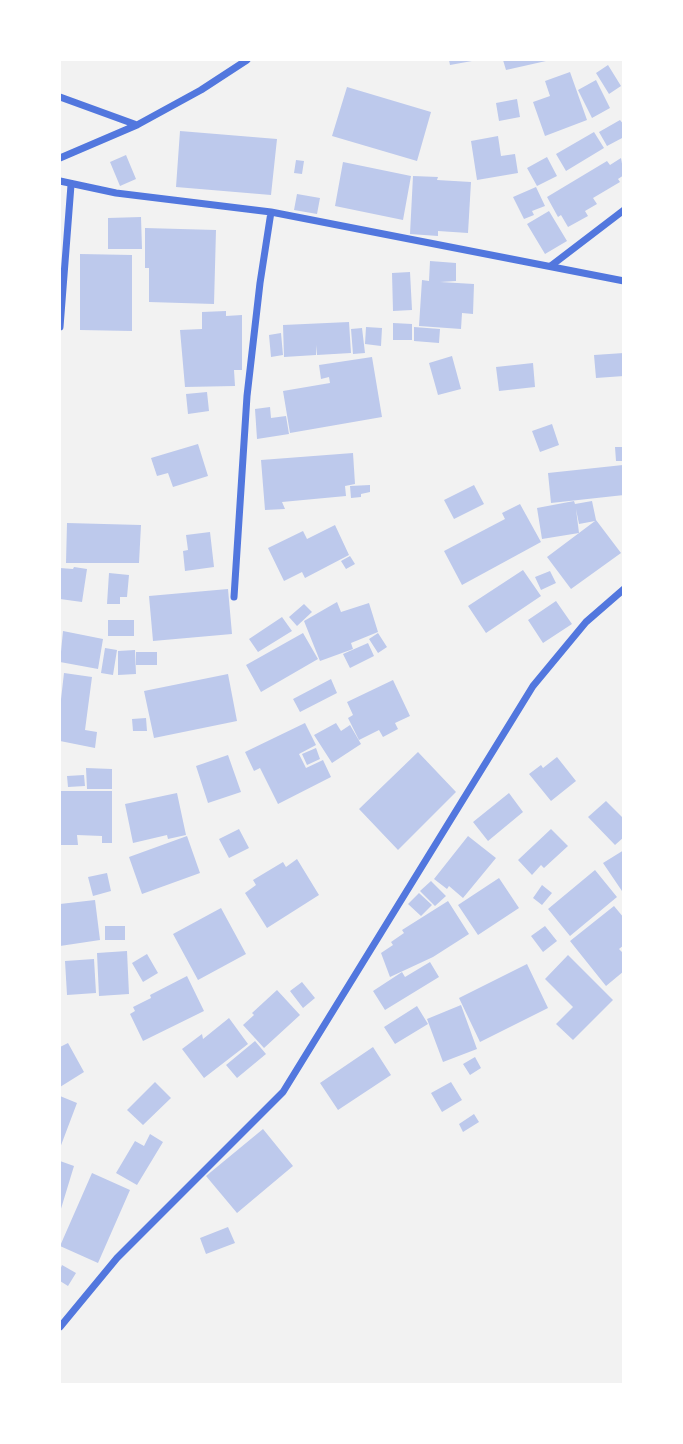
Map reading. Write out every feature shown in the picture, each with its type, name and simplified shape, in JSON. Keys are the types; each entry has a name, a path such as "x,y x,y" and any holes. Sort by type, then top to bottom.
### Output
{"street":[{"path":"60,158 137,125 201,90 247,60"},
{"path":"60,97 137,125"},
{"path":"60,181 116,193 271,212 624,281"},
{"path":"60,327 71,185"},
{"path":"552,265 624,210"},
{"path":"234,597 247,396 271,212"},
{"path":"60,1327 117,1258 283,1092 533,686 586,622 624,589"}],"building":[{"path":"449,60 472,60 472,61 450,65"},
{"path":"503,60 546,60 546,61 506,70"},
{"path":"608,65 621,86 609,94 596,73"},
{"path":"570,72 587,120 545,136 533,102 550,96 545,81"},
{"path":"596,80 610,108 592,118 578,90"},
{"path":"347,87 431,112 417,161 332,136"},
{"path":"517,99 520,117 499,121 496,103"},
{"path":"620,120 624,125 624,137 607,146 599,132"},
{"path":"180,131 277,139 271,195 176,187"},
{"path":"594,132 604,148 566,171 556,154"},
{"path":"498,136 501,156 515,154 518,173 477,180 471,141"},
{"path":"126,155 136,179 120,186 110,162"},
{"path":"547,157 557,176 537,186 527,168"},
{"path":"621,158 624,175 618,179 620,182 593,198 597,204 585,211 588,216 568,227 561,215 558,217 547,197 607,161 610,165"},
{"path":"296,160 304,161 302,174 294,173"},
{"path":"343,162 411,176 403,220 335,206"},
{"path":"413,176 471,182 468,233 438,231 438,236 410,234"},
{"path":"536,187 545,206 532,211 534,215 524,219 513,197"},
{"path":"297,194 320,198 317,214 294,210"},
{"path":"549,211 567,241 545,254 527,224"},
{"path":"141,217 142,249 108,249 108,218"},
{"path":"145,228 216,230 214,304 149,302 149,268 145,268"},
{"path":"80,254 132,255 132,331 80,330"},
{"path":"430,261 456,263 456,281 440,282 474,284 473,314 462,313 461,329 419,326 422,280 429,281"},
{"path":"410,272 412,310 393,311 392,273"},
{"path":"226,311 226,316 242,315 242,370 234,370 235,386 185,387 180,330 202,329 202,312"},
{"path":"349,322 351,353 317,355 316,345 316,355 284,357 283,325"},
{"path":"393,323 412,324 412,340 393,340"},
{"path":"366,327 382,328 381,346 365,344"},
{"path":"414,327 440,329 439,343 414,341"},
{"path":"362,328 365,353 353,354 351,329"},
{"path":"281,333 283,355 271,357 269,335"},
{"path":"624,353 624,376 596,378 594,355"},
{"path":"452,356 461,389 438,395 429,363"},
{"path":"372,357 382,417 290,433 283,391 330,383 329,377 321,379 319,365"},
{"path":"533,363 535,387 499,391 496,367"},
{"path":"207,392 209,411 188,414 186,394"},
{"path":"270,407 271,418 286,416 289,434 257,439 255,409"},
{"path":"552,424 559,445 540,452 532,431"},
{"path":"198,444 208,476 173,487 168,473 157,476 151,458"},
{"path":"615,447 624,447 624,461 616,461"},
{"path":"353,453 355,484 345,486 346,496 282,502 285,509 265,510 261,460"},
{"path":"623,465 624,495 551,503 548,473"},
{"path":"370,485 370,492 351,498 350,486"},
{"path":"474,485 484,504 454,519 444,500"},
{"path":"574,501 575,504 592,501 596,520 621,553 571,589 547,557 579,533 542,539 537,508","holes":["576,509 579,524 595,521 579,533"]},
{"path":"520,504 541,542 462,585 444,551 505,519 502,513"},
{"path":"67,523 141,525 139,563 66,563"},
{"path":"335,525 349,555 305,578 302,572 284,581 268,548 303,531 307,539"},
{"path":"210,532 214,567 185,571 183,551 188,550 186,535"},
{"path":"350,556 355,564 346,569 341,561"},
{"path":"60,568 87,569 82,602 60,599"},
{"path":"523,570 541,596 486,633 468,606"},
{"path":"550,571 556,583 541,590 535,577"},
{"path":"109,573 129,575 127,597 120,597 120,604 107,604"},
{"path":"228,589 232,634 153,641 149,596"},
{"path":"556,601 572,624 543,643 528,620"},
{"path":"337,602 341,612 369,603 378,632 351,643 353,649 320,661 304,621"},
{"path":"304,604 312,612 297,626 289,617"},
{"path":"282,617 292,631 258,652 249,639"},
{"path":"108,620 134,620 134,636 108,636"},
{"path":"63,631 103,639 98,669 60,662"},
{"path":"303,633 318,659 261,692 246,665"},
{"path":"378,633 387,647 378,653 369,639"},
{"path":"368,643 374,656 350,668 343,654"},
{"path":"105,648 117,650 113,675 101,673"},
{"path":"135,650 136,674 118,675 118,651"},
{"path":"136,652 157,652 157,665 136,665"},
{"path":"64,673 92,677 85,730 97,732 95,748 60,741"},
{"path":"228,674 237,721 154,738 144,691"},
{"path":"331,679 337,693 300,712 293,699"},
{"path":"393,680 410,716 395,723 398,729 383,737 379,730 359,740 348,718 353,715 347,702"},
{"path":"146,718 147,731 133,731 132,719"},
{"path":"305,723 316,745 299,754 306,768 323,760 331,777 278,804 260,768 254,771 245,752"},
{"path":"336,723 341,731 350,725 361,744 332,763 314,735"},
{"path":"316,748 320,759 307,765 302,754"},
{"path":"418,752 456,792 398,850 359,809"},
{"path":"228,755 241,792 208,803 196,766"},
{"path":"557,757 576,781 551,801 529,774 541,765 543,768"},
{"path":"86,768 112,769 112,789 87,789"},
{"path":"84,775 85,786 68,787 67,776"},
{"path":"60,791 112,791 112,843 102,843 102,836 77,835 78,845 60,845"},
{"path":"177,793 186,835 168,839 167,835 133,843 125,804"},
{"path":"509,793 523,812 488,841 473,822"},
{"path":"606,801 624,819 624,837 615,845 588,817"},
{"path":"239,829 249,848 229,858 219,839"},
{"path":"551,829 568,846 544,868 541,865 532,875 518,860"},
{"path":"187,836 200,873 142,894 129,857"},
{"path":"468,836 496,858 463,898 449,886 447,889 434,879"},
{"path":"624,850 624,894 603,863"},
{"path":"297,859 319,895 267,928 245,893 256,885 253,880 283,862 286,867"},
{"path":"595,870 617,897 570,936 548,909"},
{"path":"107,873 111,891 93,896 88,877"},
{"path":"499,878 519,908 478,935 458,905"},
{"path":"431,881 446,896 435,906 420,891"},
{"path":"542,885 552,893 542,905 533,898"},
{"path":"419,893 432,905 421,916 408,904"},
{"path":"95,900 100,940 60,946 60,904"},
{"path":"448,901 469,934 433,957 390,977 381,953 404,933 402,930"},
{"path":"614,906 624,918 624,945 619,949 624,954 624,971 606,986 570,941"},
{"path":"221,908 246,954 198,980 173,934"},
{"path":"105,926 125,926 125,940 105,940"},
{"path":"545,926 557,941 543,952 531,936"},
{"path":"127,951 129,994 99,996 97,953"},
{"path":"147,954 158,973 143,982 132,963"},
{"path":"568,955 613,1000 573,1040 556,1024 573,1007 545,979"},
{"path":"94,959 96,993 67,995 65,961"},
{"path":"430,962 439,977 385,1010 373,991 402,972 405,977"},
{"path":"527,964 548,1008 480,1042 459,998"},
{"path":"187,976 204,1011 143,1041 130,1014 135,1011 133,1007"},
{"path":"302,982 315,998 303,1008 290,991"},
{"path":"277,990 300,1015 264,1048 243,1025"},
{"path":"461,1005 477,1049 443,1062 427,1019"},
{"path":"417,1006 428,1024 395,1044 384,1027"},
{"path":"229,1018 248,1044 204,1078 182,1049 202,1034 203,1039"},
{"path":"255,1041 266,1054 237,1078 226,1065"},
{"path":"68,1043 84,1072 60,1087 60,1047"},
{"path":"373,1047 391,1075 338,1110 320,1083"},
{"path":"475,1057 481,1068 470,1075 463,1064"},
{"path":"155,1082 171,1098 143,1125 127,1110"},
{"path":"451,1082 462,1100 442,1112 431,1093"},
{"path":"60,1096 77,1103 60,1148"},
{"path":"474,1114 479,1122 463,1132 459,1124"},
{"path":"263,1129 293,1166 237,1213 206,1176"},
{"path":"150,1134 163,1142 137,1185 116,1173 135,1141 144,1146"},
{"path":"60,1161 74,1166 60,1212"},
{"path":"92,1173 130,1190 98,1263 60,1246"},
{"path":"228,1227 235,1243 206,1254 200,1238"},
{"path":"62,1265 76,1273 68,1286 60,1281"}]}
